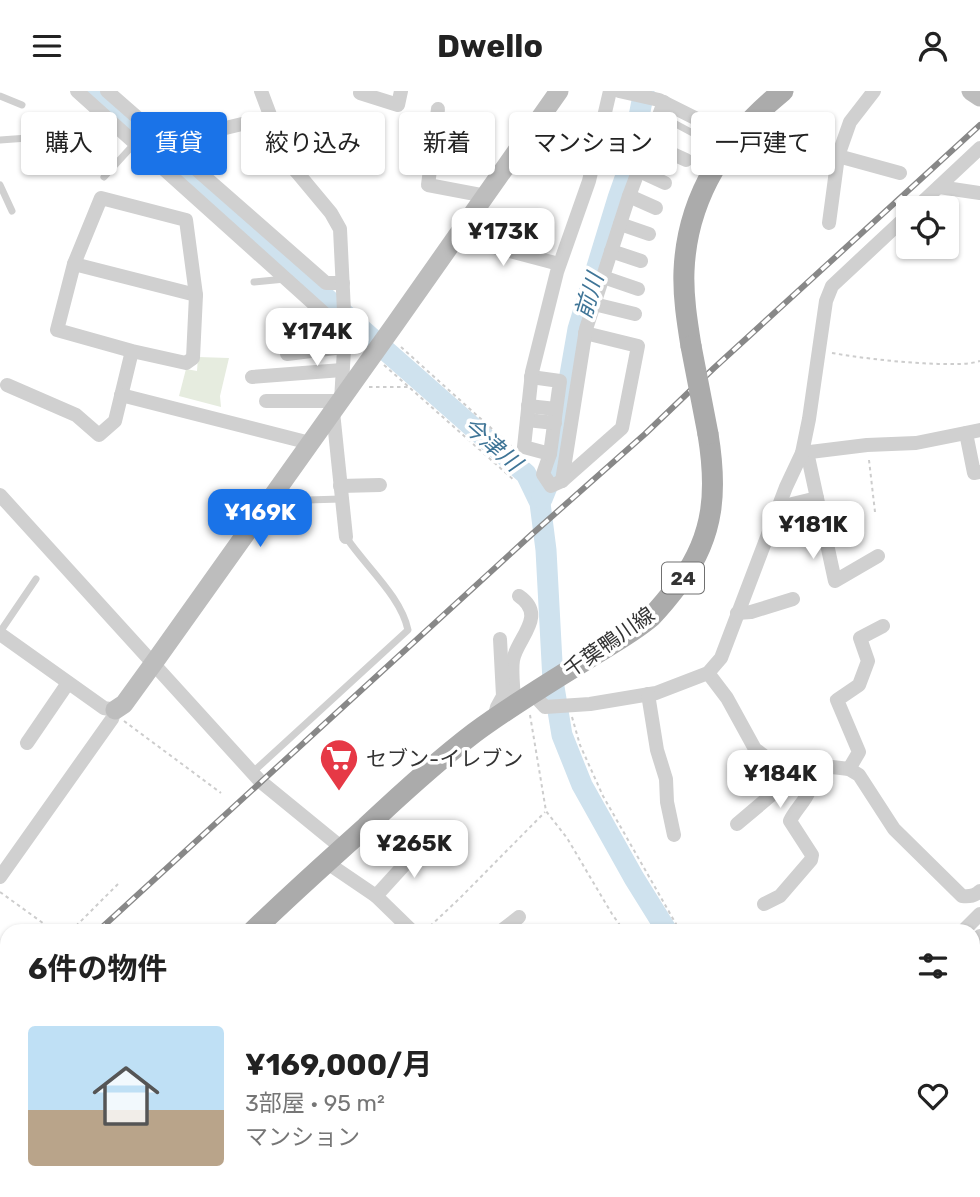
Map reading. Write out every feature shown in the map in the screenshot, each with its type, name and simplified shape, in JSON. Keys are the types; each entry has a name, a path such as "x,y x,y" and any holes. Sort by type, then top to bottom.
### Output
{"main road":[{"name":"千葉鴨川線","path":"759,112 783,91"},
{"name":"千葉鴨川線","path":"267,924 334,855 442,758 494,718 531,702 567,672 650,617 668,598 694,561 711,515 714,490 713,464 691,346 684,271 689,233 710,175"}],"street":[{"path":"77,91 131,139"},
{"path":"107,91 326,283 343,283"},
{"path":"261,91 269,112"},
{"path":"360,93 398,105 401,91"},
{"path":"0,633 104,708 115,710 124,705 310,443 341,392 373,355 559,91"},
{"path":"550,454 524,447 531,377 559,264 589,181 610,91"},
{"path":"620,91 657,102 691,118"},
{"path":"829,223 838,156 850,122 874,91"},
{"path":"971,91 980,97"},
{"path":"438,109 428,185 486,196"},
{"path":"929,196 980,148"},
{"path":"677,156 686,160"},
{"path":"835,156 900,173"},
{"path":"171,175 345,332"},
{"path":"299,175 331,213 340,229 345,332 341,392 341,492 346,537"},
{"path":"562,481 585,333 637,175"},
{"path":"648,175 665,183"},
{"path":"939,187 980,193"},
{"path":"629,196 656,208"},
{"path":"101,198 187,220 196,295 193,358 186,363 57,330 74,264 101,198"},
{"path":"620,224 649,234"},
{"path":"519,596 530,608 530,623 513,660 531,702 590,704 648,694 708,673 721,657 786,487 804,453 826,301 832,286 896,226"},
{"path":"456,237 559,264"},
{"path":"611,251 641,261"},
{"path":"74,264 196,295"},
{"path":"603,277 638,289"},
{"path":"594,304 635,314"},
{"path":"531,377 561,381 550,454 543,474 551,486 562,481 622,428 638,346 585,333"},
{"path":"287,354 343,347"},
{"path":"7,385 76,415 99,435 115,421 132,351"},
{"path":"252,377 341,392"},
{"path":"266,401 341,392"},
{"path":"121,395 310,443"},
{"path":"527,413 555,416"},
{"path":"804,453 867,445 916,443 973,432 974,473 980,472"},
{"path":"804,453 835,581 878,556"},
{"path":"341,492 380,485"},
{"path":"0,495 252,773 325,832 334,855 405,924"},
{"path":"780,507 817,498"},
{"path":"737,613 751,612 793,599"},
{"path":"849,769 859,752 837,700 859,685 864,673 868,661 860,638 883,627"},
{"path":"494,718 503,696 500,639"},
{"path":"708,673 727,698 755,749 772,762 789,769 832,767 849,769 859,775 894,829 962,896 978,895"},
{"path":"27,743 68,683"},
{"path":"648,694 657,750 666,779 667,803 674,835"},
{"path":"0,877 112,719 115,710"},
{"path":"737,824 801,770"},
{"path":"764,904 780,896 811,860 812,855 790,821 809,791 801,770"},
{"path":"376,896 426,841"},
{"path":"510,924 519,917"}],"lane":[{"path":"0,96 22,105"},
{"path":"657,102 691,130"},
{"path":"0,140 21,138"},
{"path":"104,177 131,147"},
{"path":"0,184 12,211"},
{"path":"254,282 286,279"},
{"path":"269,502 341,492"},
{"path":"252,773 408,630 406,619 379,577 354,550 346,537"},
{"path":"0,633 36,579"}],"path":[{"path":"401,347 512,447"},
{"path":"819,352 883,361 970,364 980,361"},
{"path":"373,355 514,481"},
{"path":"341,392 410,387"},
{"path":"867,445 875,512"},
{"path":"531,702 530,716 546,811 567,838 619,924"},
{"path":"569,705 580,745 603,796 676,924"},
{"path":"115,710 121,718 220,793"},
{"path":"432,924 546,811"},
{"path":"78,924 118,884"},
{"path":"0,892 44,924"}],"shaded area":[{"path":"198,357 229,358 220,396 221,407 179,396 186,369 197,371"}],"waterway":[{"name":"今津川","path":"91,91 526,474 540,503 546,550 553,681 562,735 582,785 663,924"},
{"name":"前川","path":"542,499 553,472 578,329 629,167 644,91"}],"railway":[{"path":"106,924 645,434 980,125"}],"place":[{"name":"セブン-イレブン","path":"339,792"}]}
